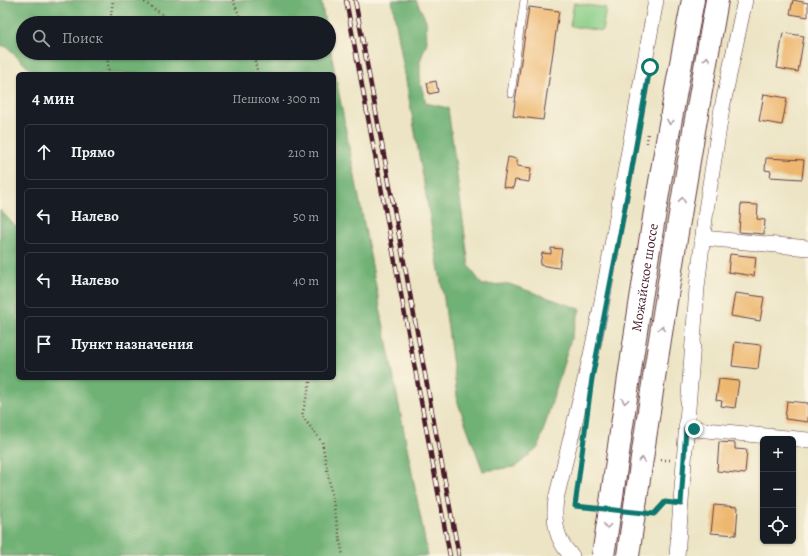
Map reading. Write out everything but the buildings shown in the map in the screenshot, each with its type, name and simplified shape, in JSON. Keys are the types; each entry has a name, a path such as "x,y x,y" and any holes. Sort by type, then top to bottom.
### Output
{"main road":[{"name":"Можайское шоссе","path":"603,556 605,502 677,84 693,0"},
{"name":"Можайское шоссе","path":"628,556 641,506 655,366 674,246 717,0"}],"street":[{"path":"572,556 563,545 557,530 554,511 591,355 656,0"},
{"path":"676,556 697,288 703,238 722,108 745,0"},
{"path":"703,238 808,248"},
{"path":"686,428 808,440"}],"lane":[{"path":"511,94 524,0"}],"path":[{"path":"111,16 113,0"},
{"path":"141,0 165,16"},
{"path":"233,0 239,16"},
{"path":"108,60 109,72"},
{"path":"255,60 258,72"},
{"path":"311,380 302,416 322,442 343,556"},
{"path":"660,466 661,459 670,460 669,467"},
{"path":"581,461 575,506 605,502"},
{"path":"641,506 654,514 665,502 666,495"},
{"path":"665,502 681,504"}],"green space":[{"path":"0,0 321,0 324,16 16,16 16,56 7,47 0,45"},
{"path":"392,0 416,0 426,20 427,42 420,61 420,82 426,103 448,108 469,266 482,285 509,284 580,309 538,448 515,467 483,471 458,403 444,299"},
{"path":"574,3 606,8 602,31 570,26"},
{"path":"20,60 332,60 335,72 32,72"},
{"path":"336,78 428,556 0,556 0,210 15,226 16,380 336,380"}],"railway":[{"path":"346,0 450,556"},
{"path":"355,0 459,556"}],"route":[{"path":"650,67 592,378 575,506 654,514 665,502 681,504 686,428 694,429"}]}
